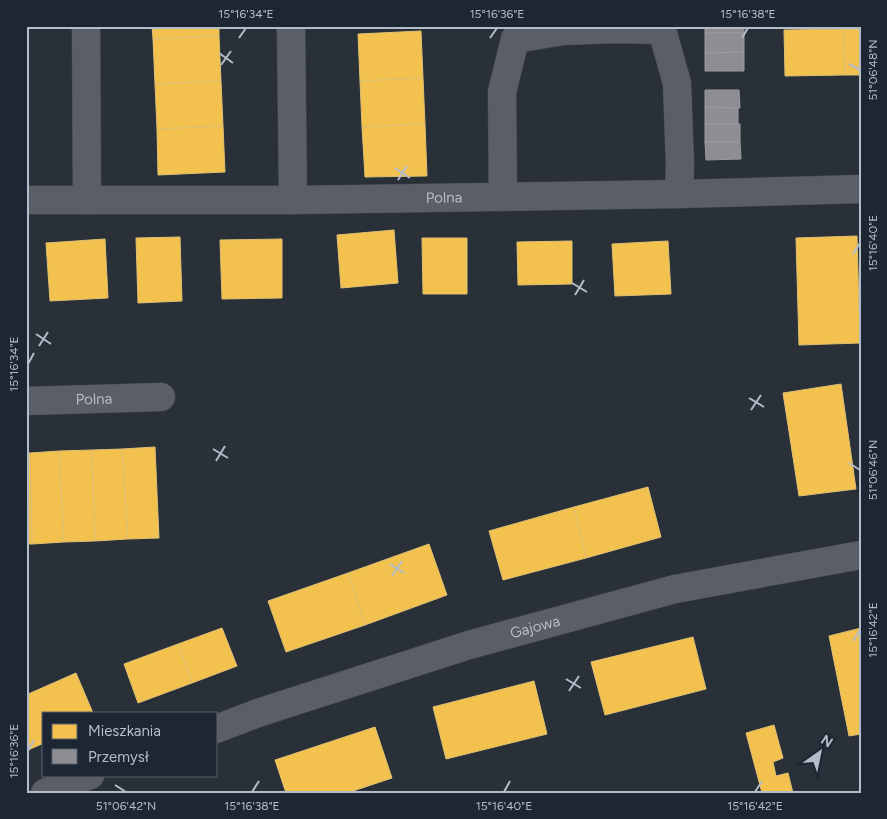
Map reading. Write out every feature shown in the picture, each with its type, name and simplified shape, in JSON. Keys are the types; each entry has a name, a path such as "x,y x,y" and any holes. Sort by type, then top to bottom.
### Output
{"street":[{"path":"86,26 86,200"},
{"path":"291,26 293,200"},
{"path":"503,197 502,92 515,39 563,31 615,27 662,30 677,83 680,165 679,194"},
{"name":"Polna","path":"26,200 293,200 503,197 861,188"},
{"name":"Polna","path":"26,401 161,397"},
{"name":"Gajowa","path":"218,728 258,713 469,645 666,592 861,555"},
{"path":"45,793 88,776"}],"building: Mieszkania":[{"path":"152,26 219,26 219,36 153,39"},
{"path":"844,29 861,29 861,75 845,75"},
{"path":"844,29 845,75 785,76 784,30"},
{"path":"421,31 423,78 360,81 358,34"},
{"path":"219,36 221,81 155,84 153,39"},
{"path":"423,78 425,124 362,127 360,81"},
{"path":"221,81 223,126 157,129 155,84"},
{"path":"425,124 427,176 365,177 362,127"},
{"path":"223,126 225,172 158,175 157,129"},
{"path":"394,230 398,283 341,288 337,235"},
{"path":"857,236 860,343 799,345 796,238"},
{"path":"180,237 182,301 138,303 136,238"},
{"path":"422,238 467,238 467,294 423,294"},
{"path":"105,239 108,298 50,301 46,243"},
{"path":"282,239 282,298 222,299 220,240"},
{"path":"572,241 572,284 518,285 517,242"},
{"path":"668,241 671,294 615,296 612,244"},
{"path":"841,384 856,489 799,496 783,393"},
{"path":"155,447 159,538 128,539 122,449"},
{"path":"122,449 128,539 95,541 92,450"},
{"path":"92,450 95,541 64,542 59,451"},
{"path":"59,451 64,542 32,544 30,453"},
{"path":"26,453 30,453 32,544 26,544"},
{"path":"648,487 661,537 586,558 574,507"},
{"path":"574,507 586,558 503,580 489,531"},
{"path":"429,544 447,595 365,625 348,573"},
{"path":"348,573 365,625 286,652 268,601"},
{"path":"222,628 237,666 192,683 178,644"},
{"path":"861,628 861,734 849,736 829,636"},
{"path":"693,637 706,689 605,715 591,662"},
{"path":"178,644 192,683 138,703 124,664"},
{"path":"76,673 93,712 42,712 42,744 26,751 26,695"},
{"path":"534,681 547,734 446,759 433,707"},
{"path":"774,725 783,758 773,762 776,776 788,773 793,793 762,793 746,733"},
{"path":"375,727 392,778 347,793 286,793 275,760"}],"building: Przemysł":[{"path":"705,26 744,26 744,33 705,33"},
{"path":"705,33 744,33 744,52 705,53"},
{"path":"744,52 744,71 705,71 705,53"},
{"path":"705,90 739,90 740,108 705,107"},
{"path":"705,107 738,108 738,124 705,124"},
{"path":"705,124 740,124 740,142 705,142"},
{"path":"705,142 740,142 741,159 706,160"}]}
